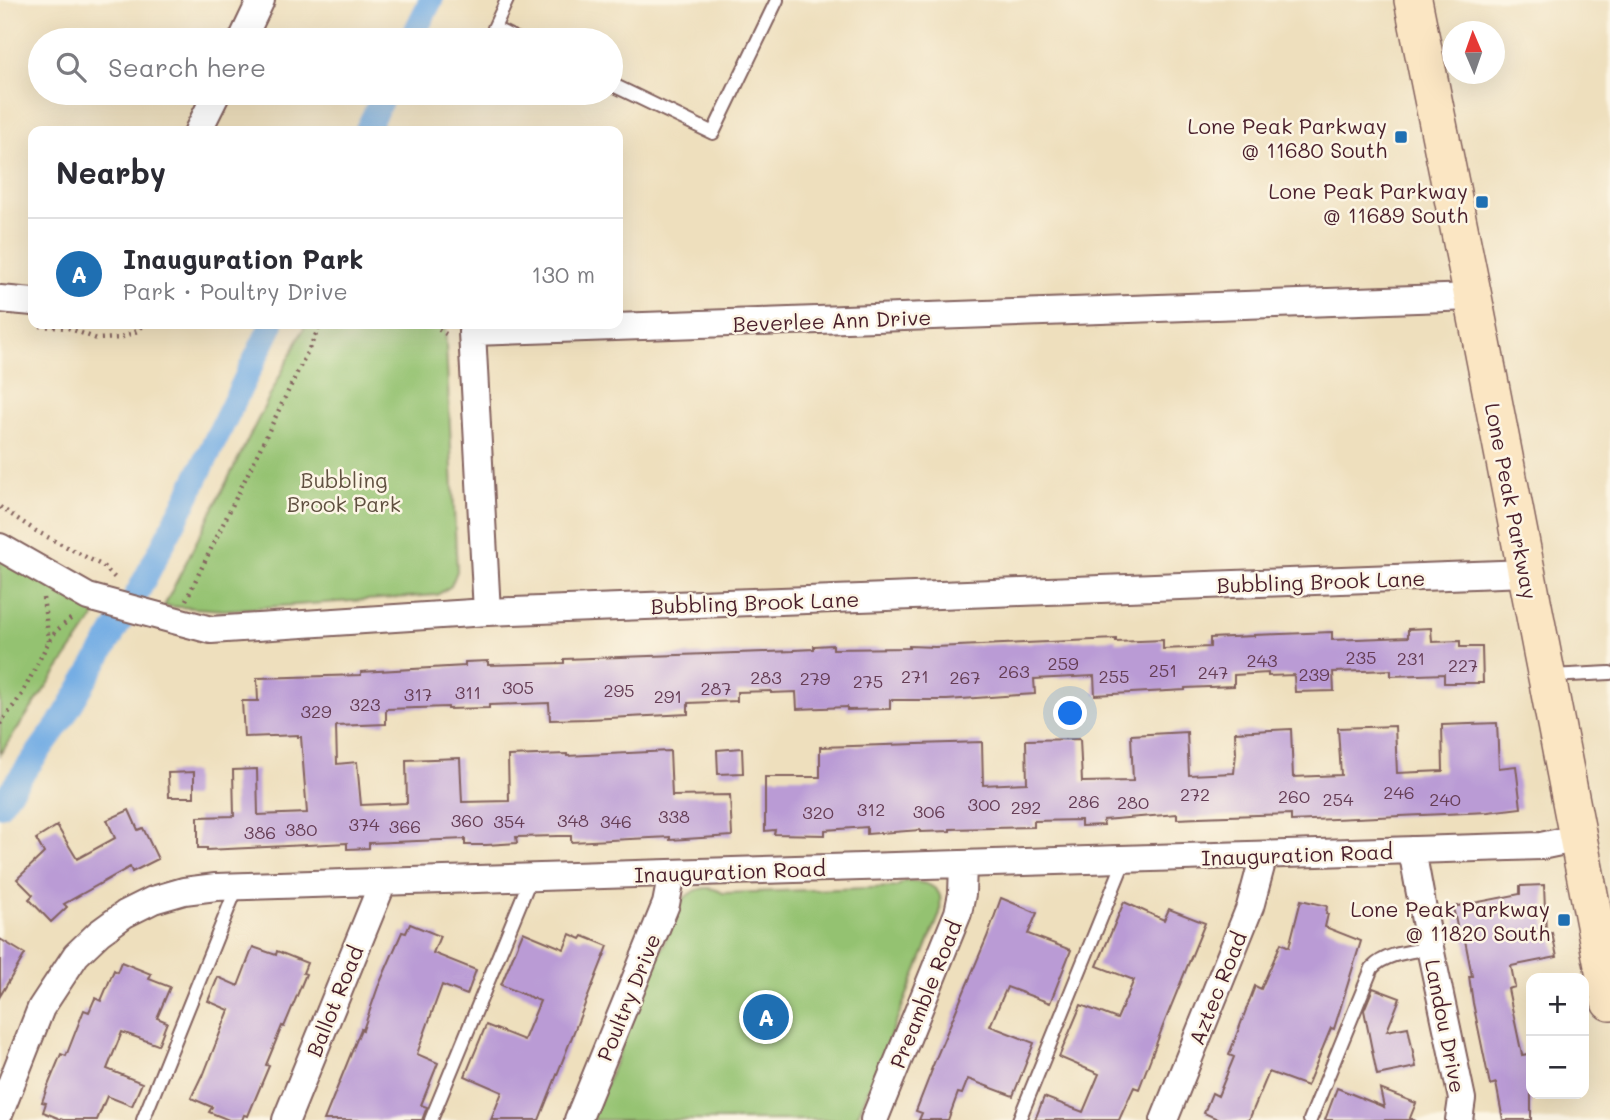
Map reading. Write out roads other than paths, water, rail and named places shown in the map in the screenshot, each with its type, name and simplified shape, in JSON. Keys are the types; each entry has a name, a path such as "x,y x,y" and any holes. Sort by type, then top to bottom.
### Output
{"main road":[{"name":"Lone Peak Parkway","path":"1413,0 1610,1002"}],"street":[{"path":"248,28 261,0"},
{"path":"200,126 210,105"},
{"name":"Beverlee Ann Drive","path":"623,327 1473,297"},
{"path":"0,299 28,312"},
{"name":"Beverlee Ann Drive","path":"487,612 472,332 558,329"},
{"name":"Bubbling Brook Lane","path":"0,547 88,597 114,592 139,610 211,629 487,612 1527,573"},
{"name":"Inauguration Road","path":"0,1112 41,1008 76,955 99,933 125,914 153,900 184,891 237,886 1541,846 1579,838"},
{"name":"Landou Drive","path":"1412,850 1462,1099 1459,1120"},
{"name":"Aztec Road","path":"1164,1120 1250,907 1265,855"},
{"name":"Preamble Road","path":"874,1120 958,913 963,864"},
{"name":"Poultry Drive","path":"578,1120 666,904 672,873"},
{"name":"Ballot Road","path":"286,1120 383,882"}],"lane":[{"path":"494,28 507,0"},
{"path":"623,90 713,133 777,0"},
{"path":"1546,676 1610,673"},
{"path":"1019,1120 1125,859"},
{"path":"432,1120 531,877"},
{"path":"143,1120 237,886"},
{"path":"1310,1120 1372,968 1378,961 1389,957 1430,948"}],"waterway":[{"path":"417,28 431,0"},
{"path":"368,126 379,105"},
{"path":"0,805 63,718 139,590 270,329"}],"place":[{"name":"Lone Peak Parkway @ 11680 South","path":"1401,137"},
{"name":"Lone Peak Parkway @ 11689 South","path":"1482,202"},
{"name":"Lone Peak Parkway @ 11820 South","path":"1564,920"},
{"name":"Inauguration Park","path":"766,1017"}],"park label":[{"name":"Bubbling Brook Park","path":"344,491"}]}
